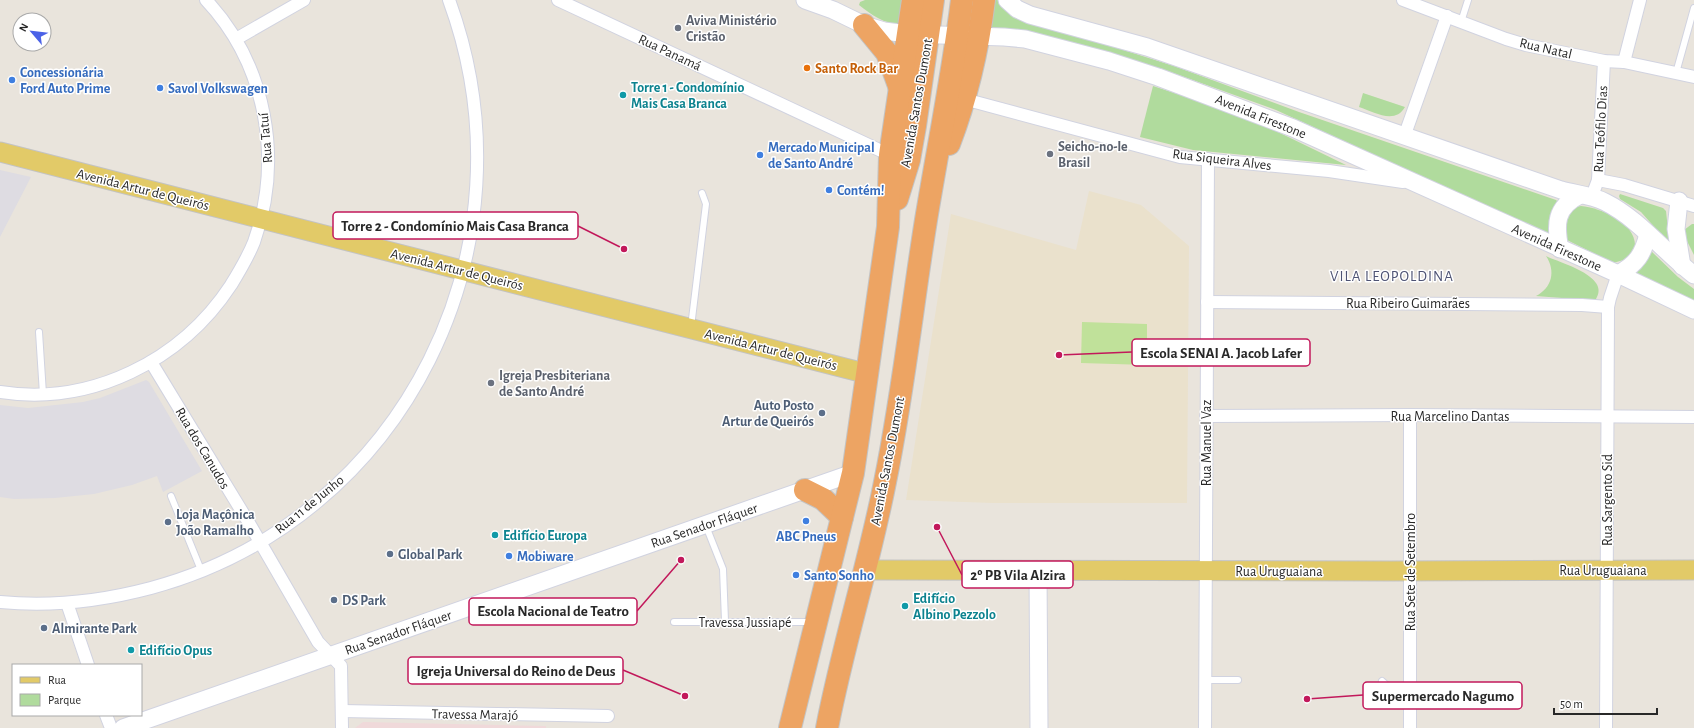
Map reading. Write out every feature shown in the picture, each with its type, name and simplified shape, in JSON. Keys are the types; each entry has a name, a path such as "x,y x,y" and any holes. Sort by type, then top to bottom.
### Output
{"highway":[{"name":"Avenida Santos Dumont","path":"888,227 909,160 918,34 912,0"},
{"name":"Avenida Santos Dumont","path":"790,728 853,473 888,227 890,155 899,88 918,34 933,0"},
{"name":"Avenida Santos Dumont","path":"827,728 833,694 865,570 889,460 908,354 931,192 958,35 962,0"},
{"name":"Avenida Santos Dumont","path":"931,192 958,122 979,36 984,0"},
{"path":"864,25 887,53 899,88"},
{"path":"868,374 892,385 900,396"},
{"path":"853,473 889,460"},
{"path":"805,490 823,499 842,517"},
{"path":"828,575 847,570 865,570"}],"main road":[{"name":"Avenida Firestone","path":"805,0 832,10 864,25 884,31 1013,38 1032,41 1109,61 1158,77 1272,119 1414,184 1618,274 1694,310"},
{"name":"Avenida Firestone","path":"1007,0 1017,9 1030,15 1147,47 1560,190 1586,196 1621,211 1688,271"},
{"name":"Avenida Artur de Queirós","path":"0,152 868,374"},
{"path":"1560,249 1557,223 1560,214 1564,206 1572,199 1586,196"},
{"path":"1686,203 1676,229 1688,271"},
{"path":"1618,274 1630,268 1639,257 1645,246 1648,234"},
{"name":"Rua Senador Fláquer","path":"123,728 853,473"},
{"name":"Rua Uruguaiana","path":"865,570 1694,570"},
{"path":"1038,570 1039,728"}],"street":[{"name":"Rua Tatuí","path":"0,392 43,394 68,391 99,384 135,371 151,362 189,334 208,314 225,293 236,276 253,244 261,219 267,185 267,135 256,85 251,70 236,39 206,0"},
{"path":"236,39 304,0"},
{"name":"Rua 11 de Junho","path":"0,602 29,604 67,603 135,592 168,583 202,571 260,543 314,504 337,484 360,460 389,425 404,404 430,359 450,313 471,237 476,204 478,180 478,133 473,86 468,63 449,0"},
{"name":"Rua Panamá","path":"558,0 890,155"},
{"path":"1624,62 1640,0"},
{"name":"Rua Natal","path":"1408,1 1526,45 1604,61 1624,62 1694,77"},
{"path":"1404,137 1447,16"},
{"name":"Rua Teófilo Dias","path":"1586,196 1598,180 1604,61"},
{"name":"Rua Siqueira Alves","path":"964,99 1180,157 1329,171 1414,184"},
{"name":"Rua Manuel Vaz","path":"1205,728 1208,159"},
{"path":"1598,180 1686,203"},
{"name":"Rua Sargento Sid","path":"1606,728 1608,307 1618,274"},
{"name":"Rua Ribeiro Guimarães","path":"1207,302 1582,305 1608,307"},
{"name":"Rua dos Canudos","path":"151,362 318,642 341,666 342,728"},
{"name":"Rua Marcelino Dantas","path":"1206,416 1410,415 1694,418"},
{"name":"Rua Sete de Setembro","path":"1410,415 1410,728"},
{"path":"67,603 88,664"},
{"name":"Travessa Marajó","path":"342,711 608,716"},
{"path":"106,716 111,728"}],"lane":[{"path":"1461,22 1468,0"},
{"path":"1676,73 1694,8"},
{"path":"691,328 706,204 702,193"},
{"path":"39,332 43,394"},
{"path":"172,496 202,571"},
{"path":"705,525 723,569 726,621"},
{"name":"Travessa Jussiapé","path":"674,622 816,622"},
{"path":"1205,680 1238,680"},
{"path":"1382,681 1386,685 1402,693 1410,693"}],"shaded area":[{"path":"0,170 31,177 0,237"},
{"path":"1089,191 1141,205 1189,246 1187,503 993,503 906,500 951,214 1076,250"},
{"path":"146,380 149,382 202,471 163,492 157,476 132,485 94,494 55,498 14,499 0,497 0,405 28,408 83,402 100,398"},
{"path":"363,722 546,726 546,728 355,728"}],"green space":[{"path":"865,0 904,0 900,24 883,21 859,5 860,2"},
{"path":"991,0 999,0 1092,40 1174,66 1299,112 1556,200 1558,202 1550,218 1549,233 1544,233 1276,110 1162,69 1050,38 1004,28 988,28"},
{"path":"1153,86 1190,98 1276,131 1346,165 1193,150 1140,137"},
{"path":"1363,93 1405,107 1396,115 1384,116 1378,114 1359,107"},
{"path":"1620,194 1663,208 1666,211 1669,239 1666,240 1641,212 1620,199"},
{"path":"1581,206 1607,213 1616,218 1630,230 1634,238 1635,247 1627,259 1613,263 1567,240 1564,235 1564,218 1576,207"},
{"path":"1694,224 1694,255 1685,237 1684,230"},
{"path":"1651,251 1678,277 1694,289 1694,303 1636,274"},
{"path":"1546,256 1572,267 1590,277 1596,284 1599,291 1596,299 1587,300 1536,296 1546,288 1551,279 1551,267"},
{"path":"1082,322 1147,324 1147,365 1081,363"}],"place":[{"name":"Aviva Ministério Cristão","path":"678,28"},
{"name":"Santo Rock Bar","path":"807,68"},
{"name":"Concessionária Ford Auto Prime","path":"12,80"},
{"name":"Savol Volkswagen","path":"160,88"},
{"name":"Torre 1 - Condomínio Mais Casa Branca","path":"623,95"},
{"name":"Seicho-no-Ie Brasil","path":"1050,154"},
{"name":"Mercado Municipal de Santo André","path":"760,155"},
{"name":"Contém!","path":"829,190"},
{"name":"Torre 2 - Condomínio Mais Casa Branca","path":"624,249"},
{"name":"Escola SENAI A. Jacob Lafer","path":"1059,355"},
{"name":"Igreja Presbiteriana de Santo André","path":"491,383"},
{"name":"Auto Posto Artur de Queirós","path":"822,413"},
{"name":"ABC Pneus","path":"806,521"},
{"name":"Loja Maçônica João Ramalho","path":"168,522"},
{"name":"2º PB Vila Alzira","path":"937,527"},
{"name":"Edifício Europa","path":"495,535"},
{"name":"Global Park","path":"390,554"},
{"name":"Mobiware","path":"509,556"},
{"name":"Escola Nacional de Teatro","path":"681,560"},
{"name":"Santo Sonho","path":"796,575"},
{"name":"DS Park","path":"334,600"},
{"name":"Edifício Albino Pezzolo","path":"905,606"},
{"name":"Almirante Park","path":"44,628"},
{"name":"Edifício Opus","path":"131,650"},
{"name":"Igreja Universal do Reino de Deus","path":"685,696"},
{"name":"Supermercado Nagumo","path":"1307,699"}],"district":[{"name":"VILA LEOPOLDINA","path":"1392,276"}]}
